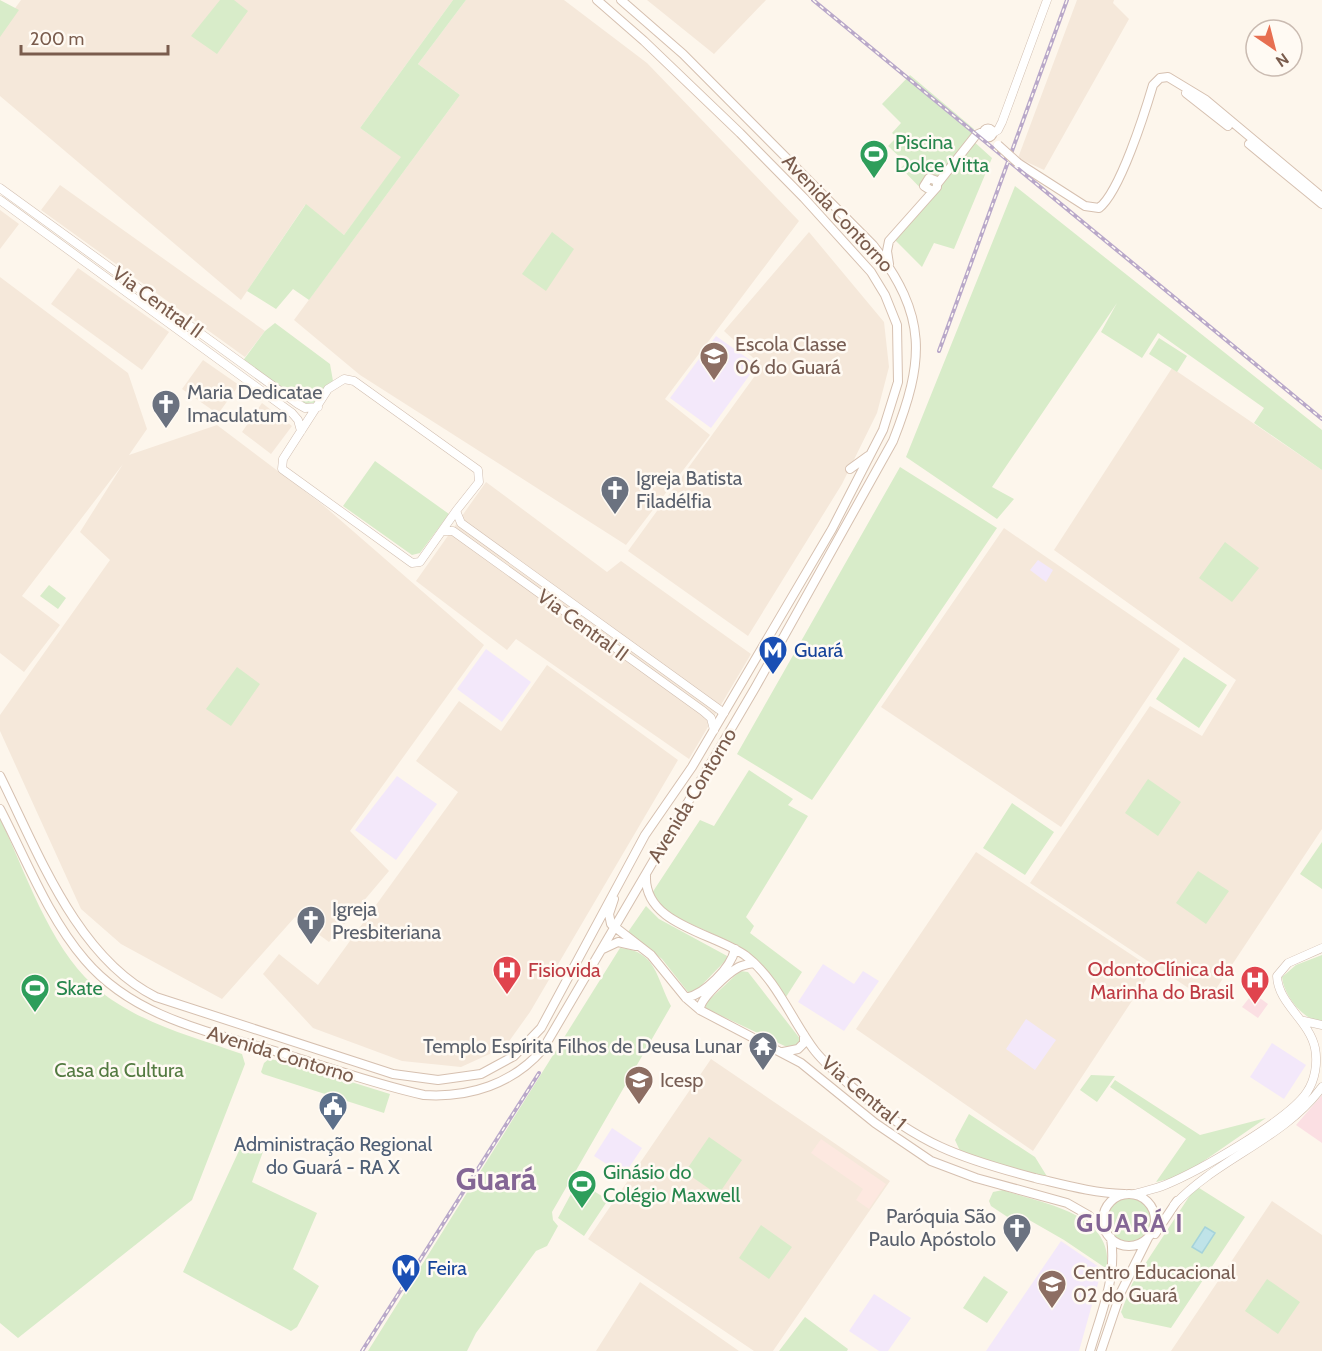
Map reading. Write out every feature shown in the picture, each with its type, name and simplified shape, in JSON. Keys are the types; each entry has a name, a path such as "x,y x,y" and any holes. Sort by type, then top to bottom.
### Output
{"main road":[{"name":"Avenida Contorno","path":"0,776 62,898 91,941 128,980 142,990 176,1004 393,1074 438,1080 481,1074 509,1060 526,1046 541,1028 560,997 596,922 645,835 687,776 810,568 873,452 883,430 898,382 897,325 885,295 859,258 740,133 644,41 597,0"},
{"name":"Avenida Contorno","path":"0,809 48,903 81,956 118,990 154,1013 205,1031 387,1086 437,1096 481,1089 512,1075 535,1059 549,1041 788,631 893,441 909,401 917,357 916,334 906,295 891,268 873,245 669,41 621,0"},
{"path":"644,41 651,34 669,41"},
{"path":"891,268 887,258 889,241 928,189 949,171 972,141 989,133 997,144 1018,163 1085,206 1099,208 1109,197 1121,172 1153,85 1160,78 1168,76 1322,204"},
{"path":"1177,83 1206,100 1322,197"},
{"path":"740,133 747,132 755,125"},
{"path":"873,245 880,244 917,205 928,189"},
{"path":"897,325 908,324 916,334"},
{"path":"850,469 873,452"},
{"path":"810,568 813,574 819,573"},
{"path":"785,611 787,619 795,618"},
{"path":"777,627 782,626 788,631"},
{"path":"724,713 726,739"},
{"path":"645,835 659,829 663,835 660,848"},
{"path":"614,928 610,921 610,908 628,866"},
{"name":"Via Central 1","path":"646,873 647,891 661,910 676,921 735,949 754,963 815,1051 848,1083 896,1122 934,1145 972,1160 1085,1191 1124,1194"},
{"path":"48,903 53,897 62,898"},
{"name":"Via Central 1","path":"614,928 642,947 686,998 700,1010 801,1063 875,1123 913,1150 931,1161 976,1178 1067,1203 1088,1215 1109,1235"},
{"path":"602,950 618,942 642,947"},
{"path":"686,998 700,992 730,964 735,949"},
{"path":"700,1010 702,999 739,967 754,963"},
{"path":"118,990 125,989 128,980"},
{"path":"133,1001 134,995 142,990"},
{"path":"782,1052 798,1049 804,1043 804,1035"},
{"path":"526,1046 534,1049 535,1059"},
{"path":"801,1063 804,1052 815,1051"},
{"path":"387,1086 394,1082 393,1074"},
{"path":"481,1074 478,1082 481,1089"},
{"path":"963,1172 970,1169 972,1160"},
{"path":"1124,1194 1134,1194 1143,1198 1154,1212 1151,1233 1122,1292 1102,1347 1090,1350 1113,1271 1109,1235 1104,1225 1106,1209 1110,1202 1124,1194"},
{"path":"1135,1264 1177,1201"},
{"path":"1109,1235 1126,1246 1143,1242 1151,1233"}],"street":[{"path":"989,133 1002,122 1047,0"},
{"name":"Via Central II","path":"0,188 295,416 301,431"},
{"name":"Via Central II","path":"0,200 118,278 298,404 309,408 318,407"},
{"path":"344,378 350,379 478,470 479,482 420,562 408,562 282,469 285,453 318,407 333,384 344,378"},
{"name":"Via Central II","path":"456,511 461,523 724,713"},
{"name":"Via Central II","path":"443,531 453,531 478,548 709,716 714,730"},
{"path":"478,548 484,539"},
{"path":"629,658 636,648"},
{"path":"683,697 690,688"},
{"path":"1134,1194 1180,1179 1253,1135 1302,1100 1314,1077 1316,1058 1312,1038 1304,1021 1279,991 1277,976 1288,963 1322,948"},
{"path":"1304,1021 1322,1025"},
{"path":"1151,1233 1177,1201 1214,1170 1292,1118 1322,1087"}],"shaded area":[{"path":"21,0 453,0 360,128 402,157 344,235 305,205 241,300 0,96 0,29"},
{"path":"466,0 564,0 647,63 799,221 665,399 710,435 626,545 360,375 294,320 460,95 418,64"},
{"path":"647,0 766,0 714,54"},
{"path":"1077,0 1114,0 1113,3 1129,19 1044,170 1018,158"},
{"path":"60,185 265,331 245,357 41,210"},
{"path":"0,210 19,224 0,249"},
{"path":"809,232 884,322 889,367 877,413 842,484 748,636 628,551 762,366 724,331"},
{"path":"78,268 169,332 142,370 51,304"},
{"path":"0,277 128,373 147,429 129,455 217,425 323,505 484,645 350,831 389,871 329,942 295,917 222,999 121,944 81,909 0,731 0,715 110,560 80,532 123,464 22,596 60,625 24,672 0,653"},
{"name":"Escola Classe 06 do Guará","path":"716,336 757,365 711,428 670,398"},
{"path":"203,360 239,385 218,414 182,389"},
{"path":"1172,368 1322,470 1322,829 1208,1001 1030,883 1150,706 1202,736 1236,680 1054,550"},
{"path":"262,403 292,426 271,454 242,432"},
{"path":"486,482 607,572 621,561 751,654 689,759 516,639 507,650 416,581"},
{"path":"1004,528 1180,649 1061,827 881,707"},
{"path":"1038,560 1053,570 1046,582 1030,570"},
{"path":"486,649 531,682 502,722 457,689"},
{"path":"547,665 678,760 530,1012 505,1047 461,1067 402,1061 313,1028 263,974 279,954 318,985 458,792 416,761 459,701 501,731"},
{"path":"397,776 437,804 396,860 355,830"},
{"path":"976,852 1153,969 1033,1151 856,1029"},
{"path":"823,964 854,984 863,971 879,981 844,1031 798,1002"},
{"name":"OdontoClínica da Marinha do Brasil","path":"1253,993 1268,1004 1258,1018 1242,1007"},
{"path":"1026,1019 1056,1040 1035,1070 1006,1049"},
{"path":"1272,1043 1306,1065 1284,1099 1250,1077"},
{"path":"711,1059 890,1181 773,1351 754,1351 588,1239"},
{"path":"1322,1095 1322,1143 1296,1125"},
{"path":"612,1128 642,1148 624,1175 594,1156"},
{"path":"821,1139 886,1184 869,1209 856,1200 863,1189 811,1153"},
{"path":"1272,1201 1322,1235 1322,1351 1171,1351"},
{"name":"Centro Educacional 02 do Guará","path":"1061,1241 1102,1269 1079,1351 986,1351"},
{"path":"640,1282 739,1351 596,1351"},
{"path":"874,1294 911,1318 888,1351 879,1351 849,1331"}],"green space":[{"path":"0,0 19,10 0,37"},
{"path":"220,0 234,0 248,11 217,54 191,36"},
{"path":"453,0 466,0 418,64 460,95 309,300 293,289 276,309 247,291 306,204 344,235 401,157 360,128"},
{"path":"910,75 974,129 971,139 992,158 954,249 934,243 922,267 895,240 931,199 901,168 906,163 888,146 897,137 892,133 901,123 882,104"},
{"path":"1015,186 1322,430 1322,470 1254,423 1264,408 1158,333 1142,358 1101,332 1117,303 992,487 1014,499 997,519 906,457"},
{"path":"552,232 574,249 546,291 522,274"},
{"path":"275,323 330,364 333,381 315,406 310,408 242,362 265,331"},
{"path":"1159,338 1187,356 1177,372 1149,354"},
{"path":"375,461 449,514 420,553 412,555 343,506"},
{"path":"900,467 997,528 812,800 737,754"},
{"path":"1225,542 1259,568 1232,602 1199,578"},
{"path":"49,585 66,598 58,609 40,596"},
{"path":"1184,657 1227,685 1199,728 1156,699"},
{"path":"237,667 260,684 231,726 206,709"},
{"path":"749,770 793,799 788,805 808,816 746,917 754,926 750,933 802,972 784,1000 768,972 728,941 667,913 652,893 700,820 714,826"},
{"path":"1148,779 1181,802 1158,836 1125,813"},
{"path":"1012,803 1054,832 1025,875 983,848"},
{"name":"Casa da Cultura","path":"0,818 39,906 77,969 93,985 126,1009 164,1027 242,1054 245,1064 192,1200 18,1338 0,1323"},
{"path":"1322,842 1322,889 1300,874"},
{"path":"1198,871 1229,891 1206,924 1176,903"},
{"path":"646,906 659,919 729,957 695,992 688,992 662,959 628,932"},
{"path":"620,948 632,950 648,960 671,1006 552,1212 553,1220 558,1226 547,1246 536,1251 476,1333 467,1351 368,1351"},
{"path":"1322,955 1322,1022 1308,1017 1296,1006 1286,992 1282,977 1296,965"},
{"path":"740,971 748,972 801,1040 800,1045 789,1048 705,1008 707,1002"},
{"path":"269,1059 287,1062 390,1094 384,1113 263,1074 261,1072 264,1063"},
{"path":"1091,1075 1115,1076 1097,1102 1080,1090"},
{"path":"1115,1080 1200,1135 1266,1118 1182,1176 1156,1182 1186,1139 1110,1087"},
{"path":"969,1114 1035,1157 1048,1178 961,1153 955,1140"},
{"path":"709,1137 742,1160 718,1195 685,1172"},
{"path":"243,1142 264,1149 252,1182 317,1213 293,1269 319,1286 297,1327 291,1331 183,1272"},
{"name":"Ginásio do Colégio Maxwell","path":"578,1181 608,1200 584,1236 558,1218"},
{"path":"1196,1186 1245,1217 1171,1328 1124,1318 1121,1312 1132,1284"},
{"path":"1003,1190 1055,1206 1087,1223 1099,1235 1106,1250 1107,1269 1064,1240 1017,1213 1012,1220 991,1206 989,1201 993,1192"},
{"path":"1129,1197 1145,1204 1152,1220 1145,1236 1129,1243 1113,1236 1106,1220 1113,1204"},
{"path":"761,1225 792,1247 769,1279 739,1258"},
{"path":"984,1276 1008,1292 987,1323 963,1308"},
{"path":"1267,1279 1300,1302 1278,1334 1245,1311"},
{"path":"805,1317 848,1349 847,1351 779,1351"}],"water":[{"path":"1205,1227 1215,1233 1202,1253 1192,1247"}],"railway":[{"path":"813,0 1322,419"},
{"path":"939,351 1067,0"},
{"path":"362,1351 539,1073"}],"place":[{"name":"Piscina Dolce Vitta","path":"874,180"},
{"name":"Escola Classe 06 do Guará","path":"714,382"},
{"name":"Maria Dedicatae Imaculatum","path":"166,430"},
{"name":"Igreja Batista Filadélfia","path":"615,516"},
{"name":"Guará","path":"773,676"},
{"name":"Igreja Presbiteriana","path":"311,946"},
{"name":"Fisiovida","path":"507,996"},
{"name":"OdontoClínica da Marinha do Brasil","path":"1255,1006"},
{"name":"Skate","path":"35,1014"},
{"name":"Templo Espírita Filhos de Deusa Lunar","path":"763,1072"},
{"name":"Icesp","path":"639,1106"},
{"name":"Administração Regional do Guará - RA X","path":"333,1132"},
{"name":"Ginásio do Colégio Maxwell","path":"582,1210"},
{"name":"Paróquia São Paulo Apóstolo","path":"1017,1254"},
{"name":"Feira","path":"406,1294"},
{"name":"Centro Educacional 02 do Guará","path":"1052,1310"}],"district":[{"name":"Guará","path":"496,1178"},
{"name":"GUARÁ I","path":"1130,1223"}]}
